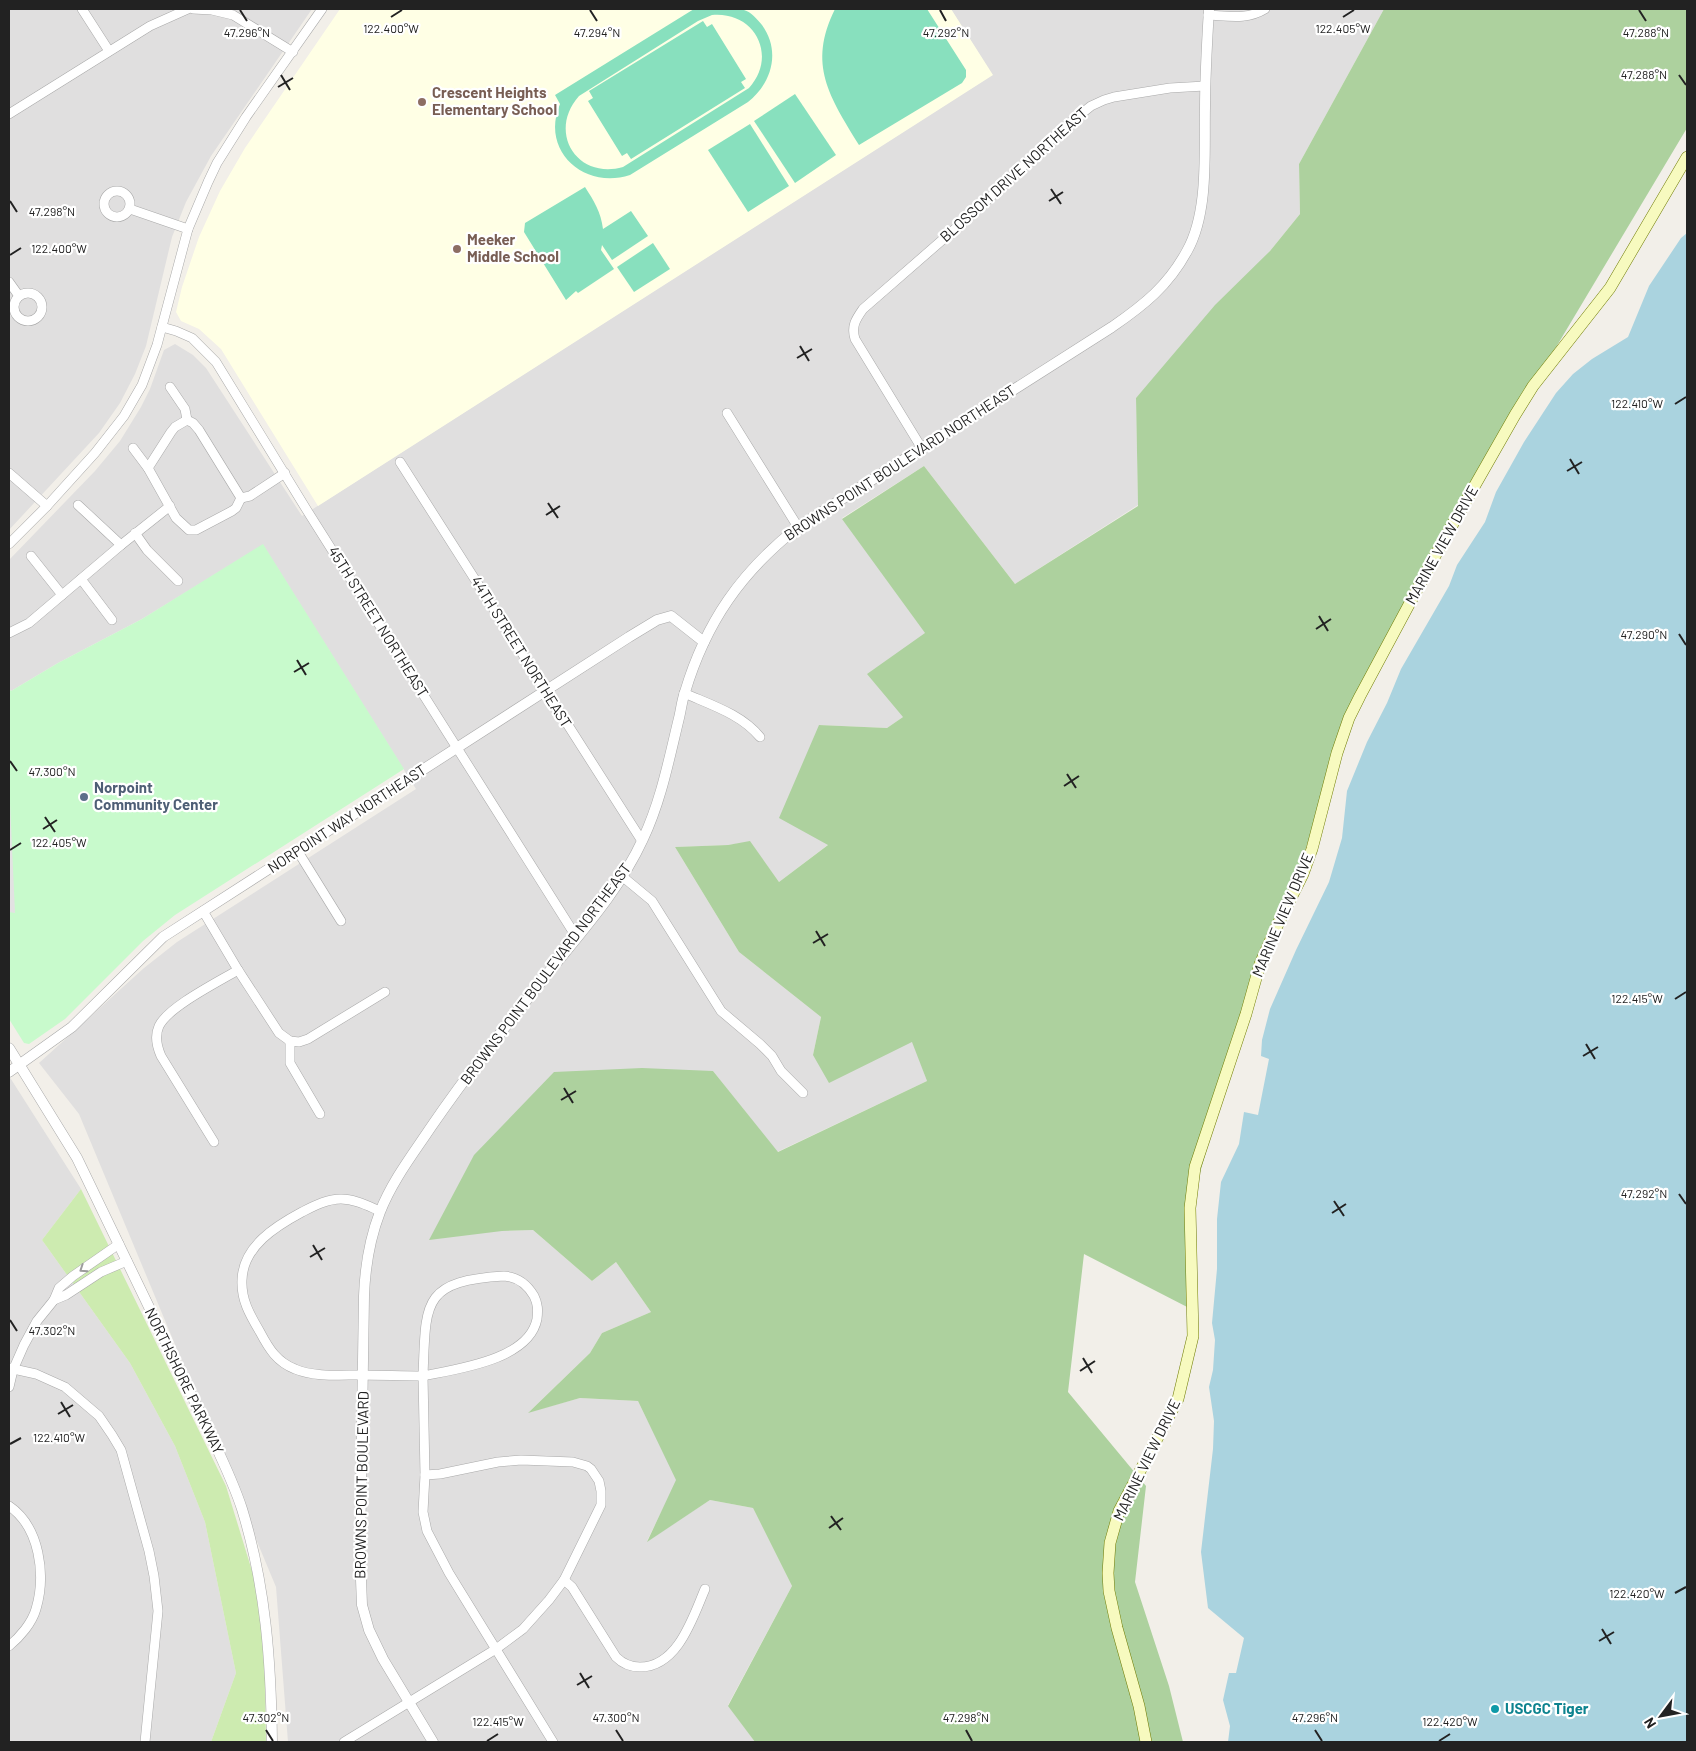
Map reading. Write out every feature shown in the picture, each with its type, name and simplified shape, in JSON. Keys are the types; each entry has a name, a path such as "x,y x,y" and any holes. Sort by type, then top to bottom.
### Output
{"main road":[{"name":"MARINE VIEW DRIVE","path":"1146,1742 1139,1706 1117,1628 1109,1591 1110,1543 1119,1511 1178,1399 1184,1378 1193,1336 1190,1208 1195,1166 1238,1039 1260,964 1303,874 1312,849 1337,753 1364,687 1514,415 1533,386 1610,288 1687,157"}],"street":[{"path":"82,9 109,51"},
{"path":"9,114 161,20 188,9"},
{"path":"193,9 212,10 233,15 293,52"},
{"path":"9,544 47,506 95,453 124,416 142,385 162,327 188,229 217,163 246,117 322,9"},
{"path":"1209,12 1244,17 1265,9"},
{"name":"BROWNS POINT BOULEVARD NORTHEAST","path":"380,1211 400,1173 491,1044 623,878 650,824 662,788 684,693 704,642 720,612 739,584 764,555 798,527 1112,327 1144,305 1173,274 1195,234 1202,193 1209,12"},
{"name":"BLOSSOM DRIVE NORTHEAST","path":"921,447 860,348 853,331 854,324 863,309 979,208 1061,130 1091,106 1114,97 1170,88 1205,86"},
{"path":"130,209 188,229"},
{"path":"9,282 19,296"},
{"name":"45TH STREET NORTHEAST","path":"162,327 176,330 192,338 212,358 226,376 577,938"},
{"path":"170,386 184,409 187,420 193,423 199,430 242,498"},
{"path":"727,413 798,527"},
{"path":"148,468 175,427 187,420"},
{"path":"133,448 148,468 176,518 189,530 196,530 236,508 242,498 250,496 285,473"},
{"name":"44TH STREET NORTHEAST","path":"400,462 642,841"},
{"path":"9,473 47,506"},
{"path":"78,505 121,545"},
{"path":"9,633 29,623 135,533 170,506"},
{"path":"135,533 148,550 178,581"},
{"path":"31,556 62,595"},
{"path":"81,579 112,620"},
{"name":"NORPOINT WAY NORTHEAST","path":"9,1072 72,1027 163,937 629,637 657,620 671,616 704,642"},
{"path":"684,693 735,716 745,722 760,737"},
{"path":"297,850 341,921"},
{"path":"623,878 652,901 721,1011 772,1056 781,1070 803,1093"},
{"path":"203,911 279,1033 290,1041 300,1042 308,1039 385,992"},
{"path":"214,1142 161,1056 156,1043 156,1033 167,1014 238,970"},
{"path":"290,1041 290,1063 320,1114"},
{"name":"NORTHSHORE PARKWAY","path":"9,1048 77,1158 223,1461 241,1507 251,1541 261,1588 267,1632 272,1742"},
{"path":"380,1211 361,1202 343,1199 326,1201 276,1227 260,1241 249,1256 242,1278 242,1294 248,1312 273,1355 285,1365 309,1373 423,1376 474,1366 510,1352 531,1332 536,1323 538,1306 532,1293 518,1278 504,1276 485,1277 460,1282 438,1293 429,1307 423,1376 425,1475 423,1512 427,1531 438,1553 553,1742"},
{"name":"BROWNS POINT BOULEVARD","path":"380,1211 371,1241 365,1280 360,1554 362,1605 375,1644 434,1742"},
{"path":"9,1387 11,1369 37,1321 54,1300 59,1288 64,1282 119,1244"},
{"path":"54,1300 66,1295 102,1272 127,1261"},
{"path":"11,1369 36,1374 65,1387 99,1416 120,1450 149,1551 157,1595 158,1611 144,1742"},
{"path":"344,1742 496,1649 531,1621 564,1580 575,1554 601,1506 602,1497 598,1481 587,1466 573,1462 521,1460 425,1475"},
{"path":"9,1506 20,1517 32,1535 39,1555 41,1576 36,1610 26,1628 9,1646"},
{"path":"564,1580 572,1587 616,1657 626,1665 636,1667 653,1666 676,1648 690,1624 705,1589"}],"shaded area":[{"path":"9,9 312,9 211,156 186,202 172,237 146,346 135,374 120,403 99,433 9,530"},
{"name":"Meeker Middle School","path":"340,9 951,9 993,75 318,506 221,349 199,329 181,321 176,312 182,287 199,237 220,191 245,148"},
{"path":"951,9 1384,9 1299,164 1300,214 1270,251 1136,398 1138,505 1015,584 924,466 842,518 926,634 903,717 887,728 819,725 829,844 779,882 750,842 728,845 675,847 739,952 821,1017 813,1055 913,1042 927,1081 777,1152 713,1071 502,1231 533,1230 592,1281 616,1262 651,1312 602,1333 590,1353 529,1412 580,1398 638,1401 677,1480 647,1541 710,1500 753,1508 792,1586 728,1705 755,1742 288,1742 276,1587 79,1114 39,1063 144,968 177,942 416,789 263,545 142,619 58,663 11,691 9,688 9,560 95,471 120,441 150,389 164,350 175,344 193,355 206,368 302,516 992,75"},
{"path":"9,781 15,913 9,912"},
{"path":"9,1076 81,1189 42,1240 130,1363 175,1446 205,1522 236,1673 211,1742 9,1742"}],"green space":[{"path":"734,8 747,11 762,25 771,45 772,56 768,76 763,86 748,102 630,175 613,178 597,177 582,172 570,163 561,151 556,137 555,121 560,104 555,95 694,9","holes":["712,15 727,16 740,20 750,28 757,38 761,50 762,63 758,76 749,88 623,167 607,169 592,166 580,160 572,150 567,138 566,124 570,110 579,96 698,21"]},
{"path":"835,9 927,9 966,70 966,77 962,83 859,145 831,96 823,64 823,47 827,29"},
{"path":"1384,9 1687,9 1687,128 1494,451 1360,696 1238,1039 1190,1208 1193,1310 1084,1254 1068,1392 1146,1486 1135,1582 1169,1686 1183,1742 755,1742 728,1706 792,1586 753,1508 710,1500 647,1542 676,1480 638,1401 580,1398 528,1413 590,1353 602,1333 651,1312 616,1262 592,1281 533,1230 502,1231 429,1240 474,1155 554,1072 642,1068 713,1071 778,1152 927,1081 912,1042 829,1083 813,1055 821,1017 739,952 675,847 728,845 750,841 779,882 828,845 779,818 819,725 887,728 903,717 867,674 925,633 842,519 924,466 1015,584 1138,506 1136,398 1215,305 1270,251 1300,214 1299,164"},
{"path":"703,21 707,27 712,24 746,79 741,82 745,88 631,159 627,153 622,156 588,101 593,98 589,91"},
{"path":"795,94 836,155 795,183 754,121"},
{"path":"750,124 789,186 748,212 708,150"},
{"path":"585,187 599,212 603,229 631,211 648,236 612,260 602,245 601,250 614,269 578,293 576,291 566,300 524,232 525,223"},
{"path":"653,243 670,269 634,292 617,267"},
{"path":"263,544 404,769 175,915 143,941 65,1019 29,1044 24,1043 9,1019 9,688 11,691 58,663 142,619"},
{"path":"81,1189 226,1486 264,1610 266,1742 211,1742 236,1673 205,1522 175,1446 130,1363 42,1240"}],"water":[{"path":"1687,233 1687,1742 1228,1742 1230,1726 1223,1700 1229,1673 1236,1673 1244,1638 1208,1608 1201,1552 1213,1449 1214,1421 1209,1387 1213,1370 1215,1340 1212,1323 1217,1269 1217,1219 1221,1182 1239,1144 1244,1112 1258,1115 1269,1059 1261,1056 1262,1040 1270,1009 1329,882 1342,838 1347,791 1367,742 1387,703 1401,669 1449,586 1457,565 1485,522 1496,492 1524,442 1556,393 1573,374 1592,359 1628,337 1649,286 1681,238"}],"place":[{"name":"Crescent Heights Elementary School","path":"422,102"},
{"name":"Meeker Middle School","path":"457,249"},
{"name":"Norpoint Community Center","path":"84,797"},
{"name":"USCGC Tiger","path":"1495,1709"}]}
